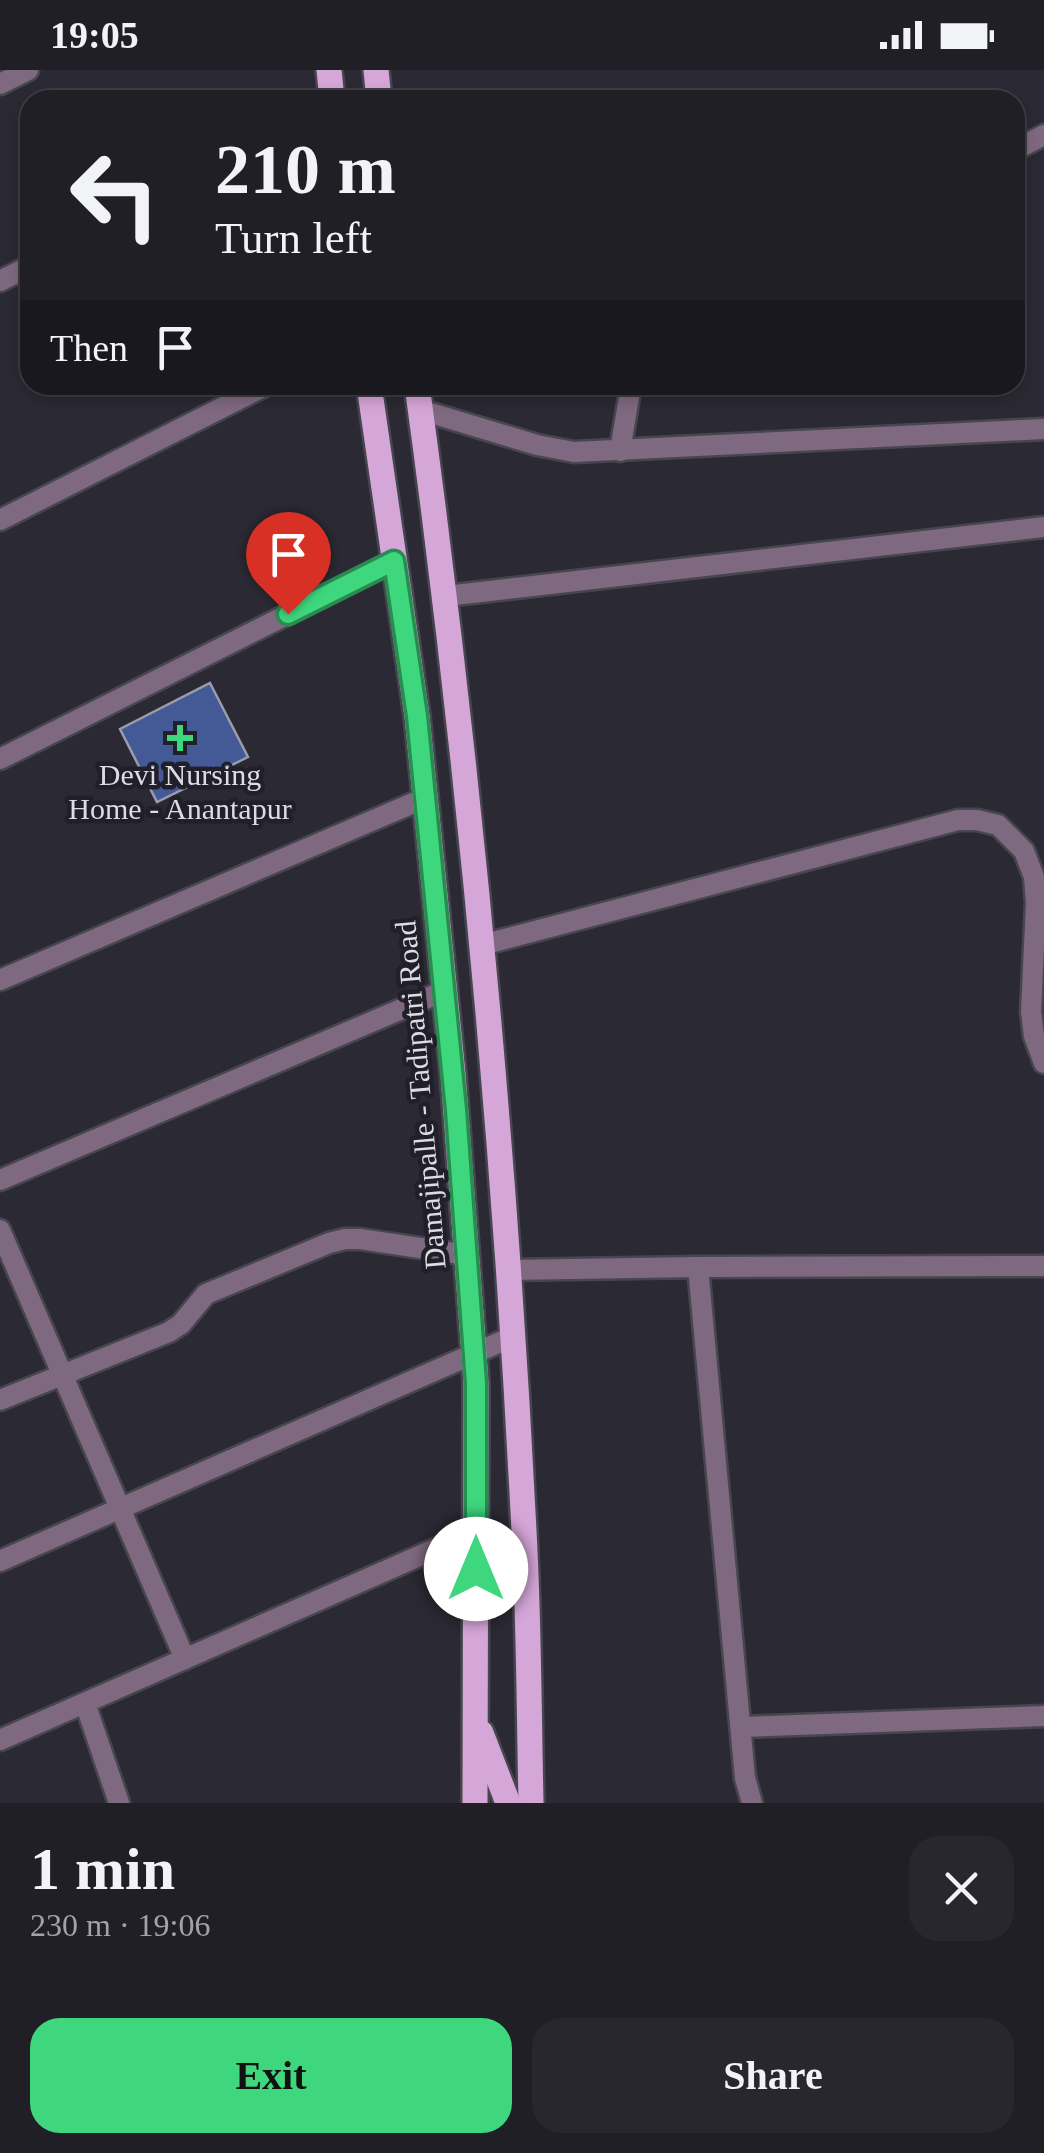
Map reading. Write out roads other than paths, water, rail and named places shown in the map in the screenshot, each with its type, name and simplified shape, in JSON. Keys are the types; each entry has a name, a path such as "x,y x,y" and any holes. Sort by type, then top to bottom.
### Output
{"main road":[{"name":"Damajipalle - Tadipatri Road","path":"369,395 417,716 474,1354 475,1803"},
{"path":"419,397 446,596 496,1081 524,1533 531,1803"},
{"path":"475,1720 508,1803"}],"street":[{"path":"0,84 28,70"},
{"path":"0,520 247,395"},
{"path":"620,452 629,395"},
{"path":"419,397 537,445 574,452 1044,429"},
{"path":"446,596 1044,527"},
{"path":"0,760 394,561"},
{"path":"0,980 425,798"},
{"path":"482,944 958,820 978,820 998,825 1024,851 1034,877 1032,1012 1034,1036 1044,1063"},
{"path":"0,1180 444,991"},
{"path":"0,1230 185,1659"},
{"path":"0,1400 169,1332 181,1324 206,1294 329,1243 360,1239 466,1256"},
{"path":"507,1270 1044,1266"},
{"path":"698,1267 745,1778 752,1803"},
{"path":"0,1561 512,1337"},
{"path":"0,1740 476,1531"},
{"path":"85,1703 119,1803"},
{"path":"740,1727 1044,1716"}],"place":[{"name":"Devi Nursing Home - Anantapur","path":"180,738"}]}
